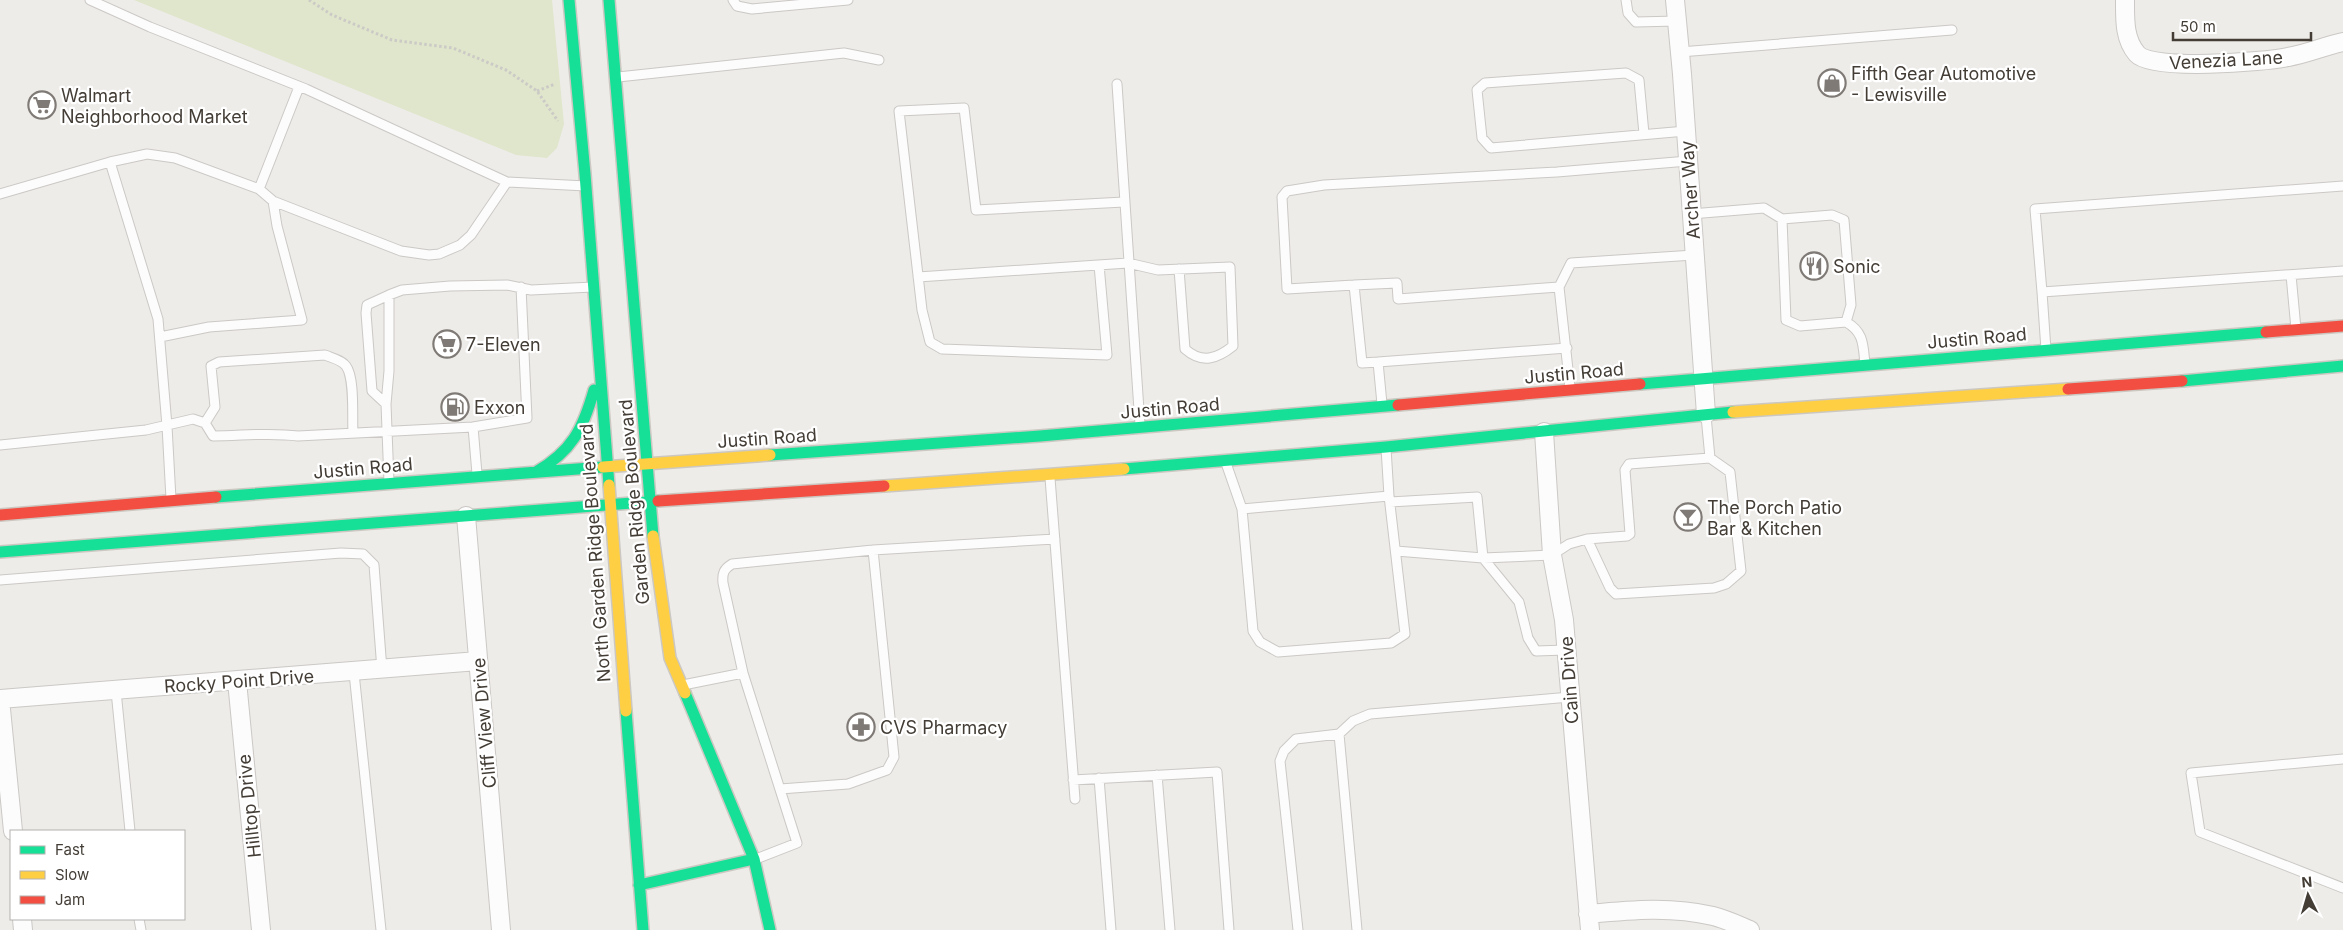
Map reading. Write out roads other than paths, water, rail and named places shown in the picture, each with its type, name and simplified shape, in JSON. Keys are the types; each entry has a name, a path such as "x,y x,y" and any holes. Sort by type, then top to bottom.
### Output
{"main road":[{"name":"North Garden Ridge Boulevard","path":"569,0 581,80 585,174 598,360 643,930"},
{"name":"Garden Ridge Boulevard","path":"609,0 613,52 610,78 650,502 661,602 670,658 680,686 754,860 762,888 770,930"},
{"name":"Justin Road","path":"0,515 389,482 647,463 1042,441 1140,428 1383,412 1571,391 1865,365 2046,350 2296,335 2343,326"},
{"path":"535,472 558,459 582,429 594,389 598,360"},
{"path":"0,552 609,506 1048,470 1225,460 1385,442 1544,432 1706,414 2133,385 2299,365 2343,366"},
{"path":"639,885 754,860"}],"street":[{"name":"Archer Way","path":"1675,0 1706,414"},
{"name":"Venezia Lane","path":"2125,0 2127,37 2138,56 2154,63 2186,65 2285,58 2343,42"},
{"name":"Cain Drive","path":"1544,432 1552,555 1564,620 1589,922"},
{"name":"Cliff View Drive","path":"466,516 501,930"},
{"name":"Rocky Point Drive","path":"0,699 354,673 478,661"},
{"name":"Hilltop Drive","path":"237,681 261,930"},
{"path":"0,699 13,830"},
{"path":"1589,922 1648,909 1680,910 1715,917 1750,930"}],"lane":[{"path":"90,0 150,27 299,87 507,182 586,186"},
{"path":"733,0 736,6 752,9 848,0"},
{"path":"1626,0 1628,14 1636,22 1677,21"},
{"path":"1680,52 1952,30"},
{"path":"610,78 844,53 879,60"},
{"path":"1644,134 1639,80 1626,73 1484,83 1477,90 1482,138 1491,148 1686,131"},
{"path":"1117,84 1140,428"},
{"path":"260,188 299,87"},
{"path":"1099,265 1107,355 942,349 930,342 922,310 899,112 964,108 976,210 1124,202"},
{"path":"0,194 110,162 147,154 176,158 260,188 273,201 401,251 429,255 439,254 460,245 471,234 507,182"},
{"path":"1559,287 1398,299 1397,283 1287,289 1282,197 1287,191 1324,185 1557,172 1688,161"},
{"path":"110,162 158,319 171,501"},
{"path":"2046,350 2035,209 2343,186"},
{"path":"160,337 209,327 302,320 277,226 273,201"},
{"path":"1692,214 1764,208 1782,219 1832,215 1844,220 1851,305 1846,322"},
{"path":"1782,219 1786,320 1800,326 1846,322 1856,328 1861,336 1865,365"},
{"path":"1571,391 1559,287 1571,263 1694,255"},
{"path":"918,277 1128,263 1158,270 1179,269 1230,267 1233,346 1220,356 1205,360 1192,356 1185,349 1179,269"},
{"path":"2042,292 2343,271"},
{"path":"2292,275 2296,335"},
{"path":"386,404 372,391 367,305 402,290 450,286 507,285 531,290 593,287"},
{"path":"1354,285 1362,364 1567,348"},
{"path":"0,445 167,426 193,419 205,423 213,436 246,436 274,432 298,436 473,427 527,418 520,287"},
{"path":"389,482 386,404 389,371 390,295"},
{"path":"205,423 214,407 212,366 219,362 326,355 342,361 348,367 351,380 353,433"},
{"path":"1378,362 1383,412"},
{"path":"1706,414 1710,458"},
{"path":"473,427 478,476"},
{"path":"1225,460 1242,509 1253,631 1260,642 1278,652 1391,643 1405,634 1385,442"},
{"path":"1396,552 1483,558 1552,555 1569,544 1587,539 1627,536 1630,534 1626,470 1629,464 1710,458 1730,472 1741,571 1726,584 1714,588 1616,594 1610,588 1587,539"},
{"path":"1048,470 1075,799"},
{"path":"1242,509 1390,499 1477,497 1483,558 1519,602 1528,638 1536,651 1566,650"},
{"path":"754,860 797,843 743,673 723,582 722,575 725,568 732,564 873,550 1055,540"},
{"path":"780,789 848,784 887,770 894,757 873,550"},
{"path":"0,580 341,553 363,554 374,565 382,670"},
{"path":"354,673 381,930"},
{"path":"680,686 743,673"},
{"path":"116,691 130,830"},
{"path":"1298,930 1280,761 1284,751 1296,739 1339,734 1352,721 1370,714 1570,697"},
{"path":"1339,734 1356,930"},
{"path":"2343,759 2191,772 2200,832 2343,888"},
{"path":"1073,780 1217,772 1229,930"},
{"path":"1157,775 1170,930"},
{"path":"1100,778 1110,930"}],"place":[{"name":"Fifth Gear Automotive - Lewisville","path":"1832,83"},
{"name":"Walmart Neighborhood Market","path":"42,105"},
{"name":"Sonic","path":"1814,266"},
{"name":"7-Eleven","path":"447,344"},
{"name":"Exxon","path":"455,407"},
{"name":"The Porch Patio Bar & Kitchen","path":"1688,517"},
{"name":"CVS Pharmacy","path":"861,727"}]}
